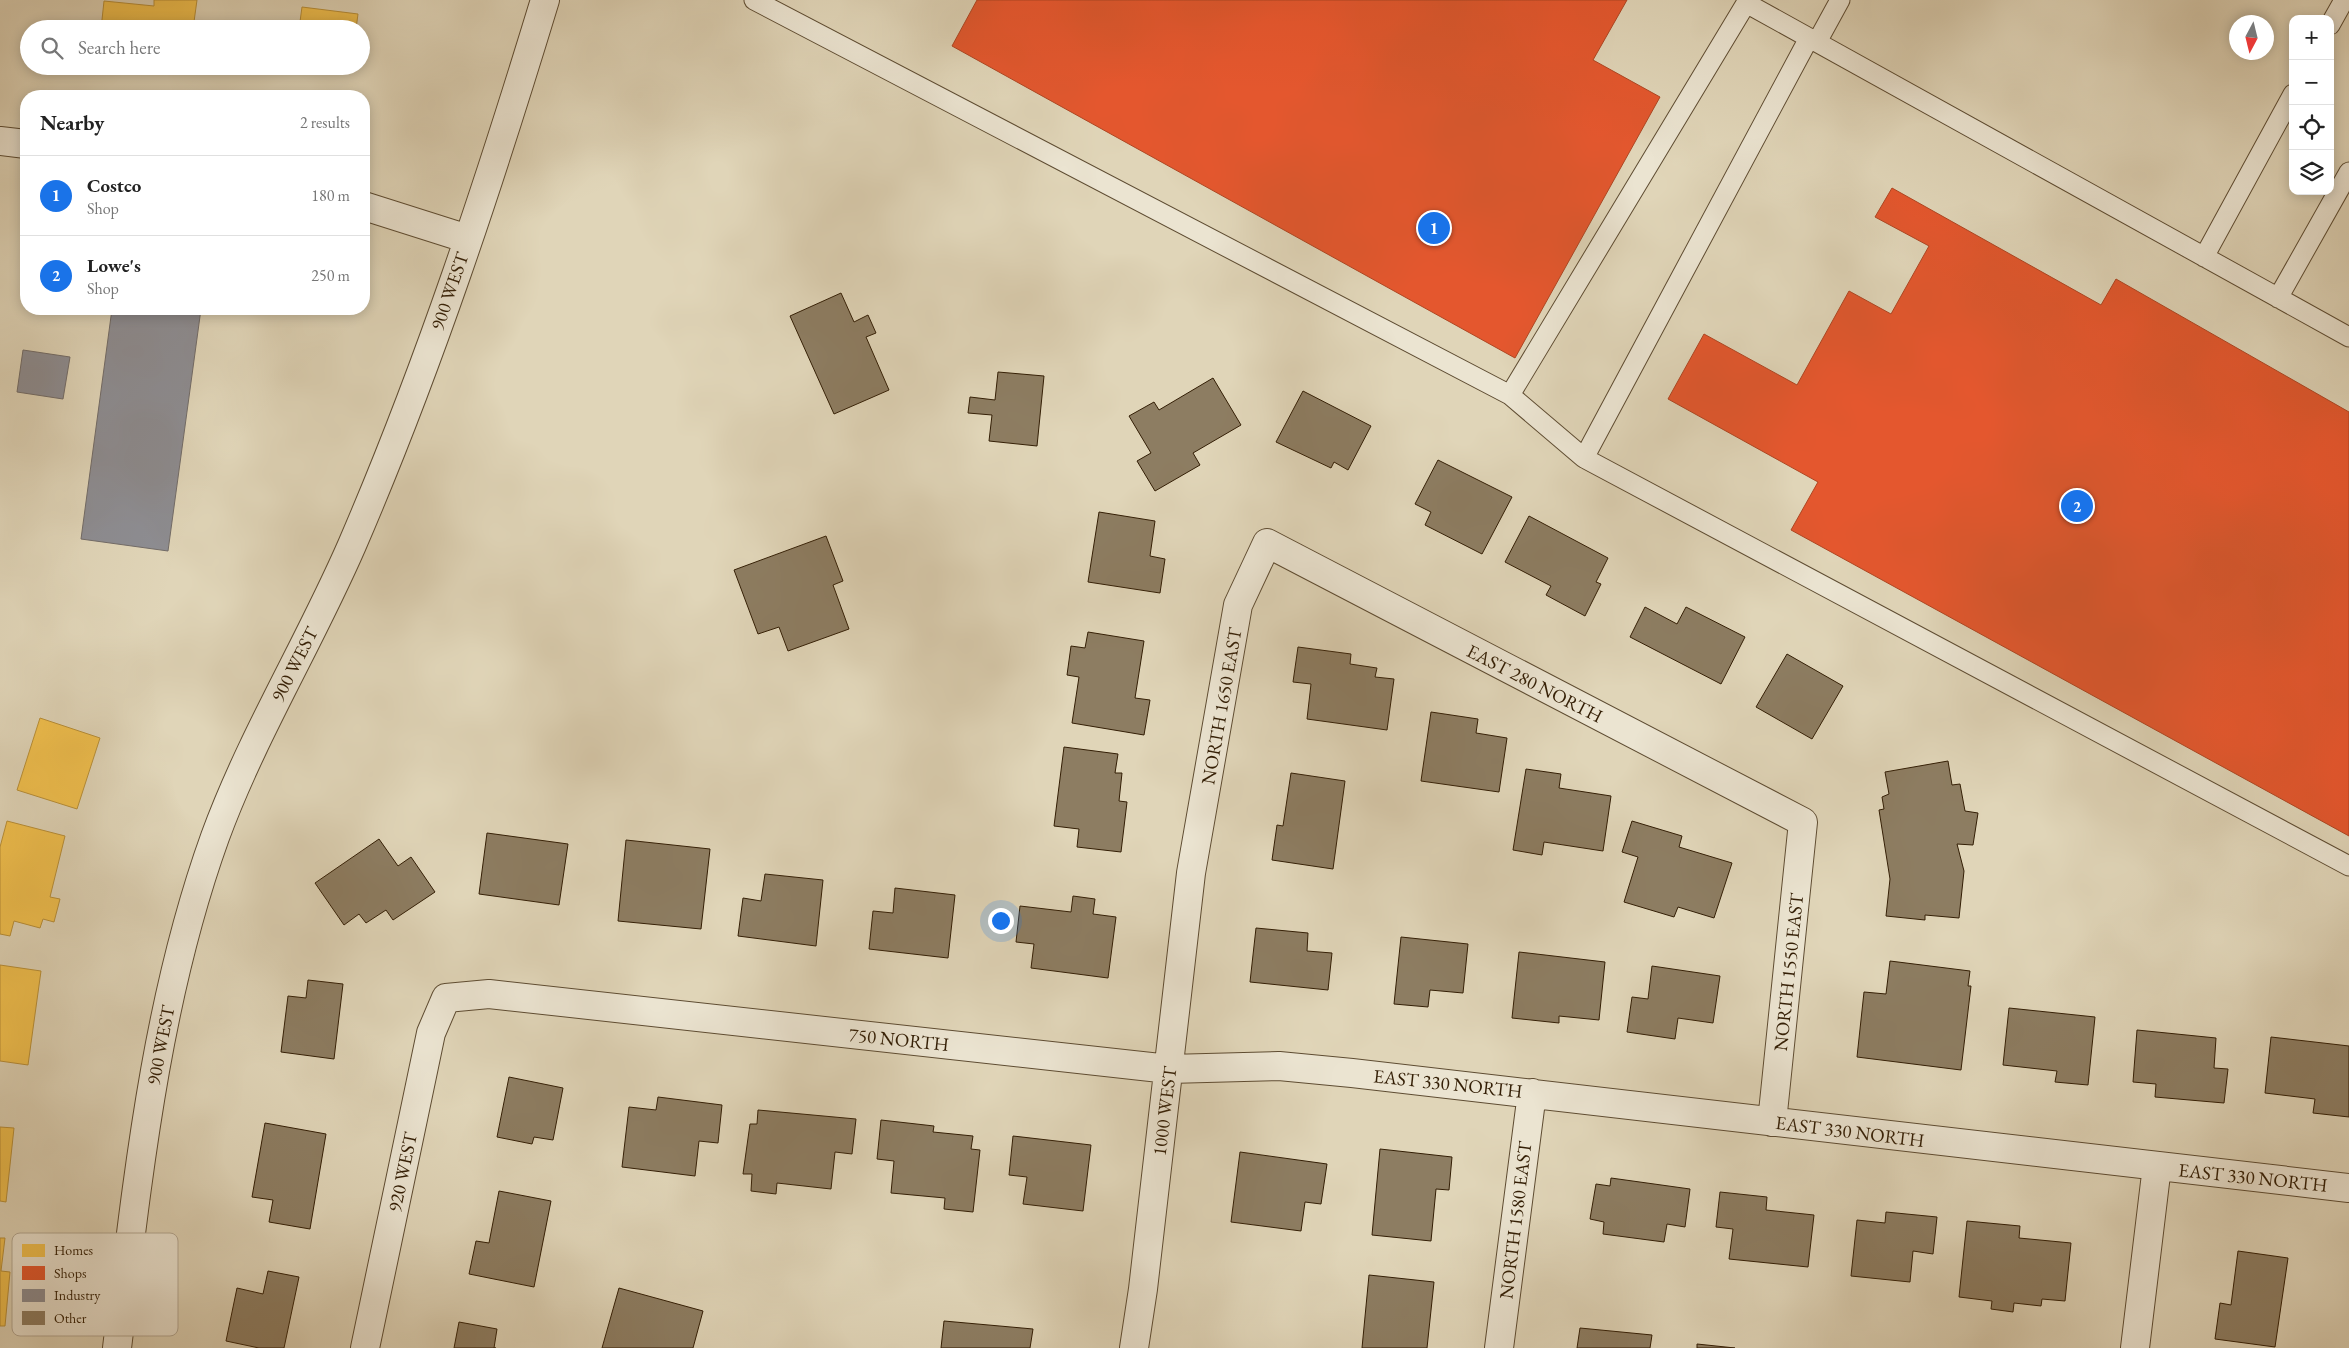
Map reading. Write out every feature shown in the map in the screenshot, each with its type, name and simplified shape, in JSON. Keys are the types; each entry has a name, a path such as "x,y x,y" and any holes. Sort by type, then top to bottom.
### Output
{"street":[{"name":"900 WEST","path":"131,1233 152,1085 170,996 194,904 216,836 240,778 352,545 426,359 502,141 545,0"},
{"path":"0,141 20,143"},
{"path":"370,208 468,239"},
{"name":"EAST 280 NORTH","path":"1266,543 1803,822"},
{"name":"NORTH 1650 EAST","path":"1191,873 1238,605 1266,543"},
{"name":"NORTH 1550 EAST","path":"1772,1122 1803,822"},
{"name":"1000 WEST","path":"1134,1348 1143,1289 1191,873"},
{"name":"750 NORTH","path":"446,998 489,994 1169,1069 1279,1066 1352,1073"},
{"name":"920 WEST","path":"365,1348 431,1033 446,998"},
{"name":"EAST 330 NORTH","path":"1352,1073 2349,1188"},
{"name":"NORTH 1580 EAST","path":"1499,1348 1532,1093"},
{"path":"2135,1348 2157,1166"}],"lane":[{"path":"754,0 1510,395 1584,458 2349,866"},
{"path":"1584,458 1813,40 1840,0"},
{"path":"2334,18 2344,0"},
{"path":"1510,395 1747,2 2349,337"},
{"path":"2204,257 2289,101"},
{"path":"2278,298 2349,172"}],"building: Homes":[{"path":"154,0 197,0 194,20 102,20 104,1 154,6"},
{"path":"302,7 358,14 357,20 300,20"},
{"path":"40,718 100,738 77,809 17,790"},
{"path":"7,821 65,836 50,897 60,899 54,922 43,919 40,928 14,921 10,936 0,934 0,847"},
{"path":"0,965 41,971 28,1065 0,1061"},
{"path":"0,1127 14,1128 6,1202 0,1201"},
{"path":"0,1238 5,1238 1,1271 10,1272 5,1326 0,1326"}],"building: Shops":[{"path":"977,0 1627,0 1593,60 1660,97 1515,358 952,46"},
{"path":"1892,188 2101,305 2116,279 2349,412 2349,836 1791,530 1818,482 1668,399 1704,334 1797,385 1849,291 1891,314 1929,246 1875,217"}],"building: Industry":[{"path":"111,315 200,315 168,551 81,539"},
{"path":"23,350 70,357 63,399 17,392"}],"building: Other":[{"path":"841,293 854,322 868,315 876,333 866,337 889,390 834,414 790,316"},
{"path":"998,372 1044,376 1037,446 989,441 992,415 968,413 970,397 995,400"},
{"path":"1213,378 1241,425 1193,453 1200,465 1155,491 1137,461 1151,453 1129,416 1154,402 1159,410"},
{"path":"1303,391 1371,426 1348,470 1334,462 1331,468 1276,442"},
{"path":"1438,460 1512,497 1482,554 1425,525 1431,512 1415,504"},
{"path":"1099,512 1155,521 1150,556 1165,559 1160,593 1088,582"},
{"path":"1529,516 1608,558 1596,582 1601,584 1585,616 1546,595 1551,586 1505,562"},
{"path":"826,536 843,581 833,585 849,629 788,651 779,627 758,634 734,570"},
{"path":"1645,607 1677,624 1686,607 1745,637 1721,684 1630,637"},
{"path":"1088,632 1144,641 1135,698 1150,700 1144,735 1072,723 1079,677 1067,675 1071,646 1085,648"},
{"path":"1298,647 1351,654 1350,664 1377,668 1375,677 1394,679 1387,730 1307,719 1311,684 1293,682"},
{"path":"1787,654 1843,686 1812,739 1756,707"},
{"path":"1431,712 1478,719 1476,733 1507,738 1499,792 1421,781"},
{"path":"1064,747 1118,754 1115,773 1122,773 1119,801 1127,802 1121,852 1077,847 1079,829 1054,826"},
{"path":"1948,761 1952,785 1960,784 1965,811 1978,813 1973,845 1957,844 1964,871 1959,918 1925,915 1925,920 1886,916 1890,879 1879,810 1884,809 1882,797 1889,794 1885,772"},
{"path":"1526,769 1561,774 1559,788 1611,796 1603,851 1544,842 1542,855 1513,850"},
{"path":"1291,773 1345,781 1333,869 1272,860 1277,825 1283,826"},
{"path":"1632,821 1682,836 1679,847 1732,863 1714,918 1678,907 1674,917 1624,902 1638,857 1622,852"},
{"path":"487,833 568,844 559,905 479,894"},
{"path":"379,839 398,866 411,857 435,892 393,920 386,910 366,923 359,914 344,925 315,883"},
{"path":"626,840 710,849 701,929 618,921"},
{"path":"765,874 823,880 816,946 738,936 743,898 761,901"},
{"path":"895,888 955,895 948,958 869,949 873,911 893,913"},
{"path":"1073,896 1095,899 1093,914 1116,917 1108,978 1031,968 1034,944 1016,942 1020,906 1071,912"},
{"path":"1256,928 1308,933 1307,951 1332,953 1328,990 1250,982"},
{"path":"1401,937 1468,944 1463,993 1430,990 1428,1007 1394,1004"},
{"path":"1519,952 1605,962 1599,1020 1559,1016 1559,1023 1512,1018"},
{"path":"1890,961 1970,971 1968,986 1971,986 1961,1070 1857,1057 1864,992 1886,994"},
{"path":"1652,966 1720,976 1713,1023 1678,1018 1675,1039 1627,1032 1632,997 1648,999"},
{"path":"308,980 343,984 334,1059 281,1052 288,996 306,998"},
{"path":"2009,1008 2095,1017 2088,1085 2055,1082 2057,1071 2003,1065"},
{"path":"2137,1030 2216,1038 2214,1068 2228,1069 2224,1103 2155,1097 2156,1084 2133,1082"},
{"path":"2271,1037 2349,1046 2349,1117 2313,1113 2315,1099 2265,1093"},
{"path":"509,1077 563,1088 553,1140 534,1137 532,1144 497,1137"},
{"path":"658,1097 722,1105 718,1143 699,1141 695,1176 622,1167 629,1107 656,1110"},
{"path":"758,1110 856,1119 852,1154 835,1152 831,1189 777,1183 776,1194 751,1191 752,1174 743,1174 750,1124 757,1124"},
{"path":"881,1120 934,1126 933,1132 973,1136 971,1149 980,1150 973,1212 944,1209 945,1198 891,1193 894,1161 877,1159"},
{"path":"265,1123 326,1134 310,1229 269,1222 273,1200 252,1197"},
{"path":"1013,1136 1091,1145 1083,1211 1023,1204 1027,1177 1009,1175"},
{"path":"1380,1149 1452,1157 1449,1190 1436,1189 1431,1241 1372,1235"},
{"path":"1240,1152 1327,1164 1321,1204 1305,1202 1301,1231 1231,1222"},
{"path":"1611,1178 1690,1189 1685,1227 1667,1224 1664,1242 1603,1234 1604,1222 1590,1219 1596,1184 1610,1186"},
{"path":"499,1191 551,1201 534,1287 469,1274 476,1241 489,1243"},
{"path":"1720,1192 1767,1197 1766,1210 1814,1215 1808,1267 1729,1259 1733,1229 1716,1227"},
{"path":"1886,1212 1937,1217 1933,1254 1913,1251 1910,1282 1851,1276 1857,1220 1885,1223"},
{"path":"1967,1221 2020,1226 2019,1238 2071,1243 2065,1301 2042,1299 2041,1306 2014,1303 2013,1312 1991,1309 1992,1301 1959,1297"},
{"path":"2238,1251 2288,1258 2275,1347 2215,1339 2220,1303 2231,1305"},
{"path":"268,1271 299,1277 284,1348 259,1348 226,1341 237,1288 263,1294"},
{"path":"1369,1275 1434,1282 1427,1348 1362,1348"},
{"path":"619,1288 703,1311 693,1348 602,1348"},
{"path":"944,1321 1033,1329 1030,1348 941,1348"},
{"path":"459,1322 497,1329 494,1348 454,1348"},
{"path":"1580,1328 1652,1335 1650,1348 1577,1348"},
{"path":"1697,1344 1735,1348 1697,1348"}],"place":[{"name":"Costco","path":"1434,228"},
{"name":"Lowe's","path":"2077,506"}]}
